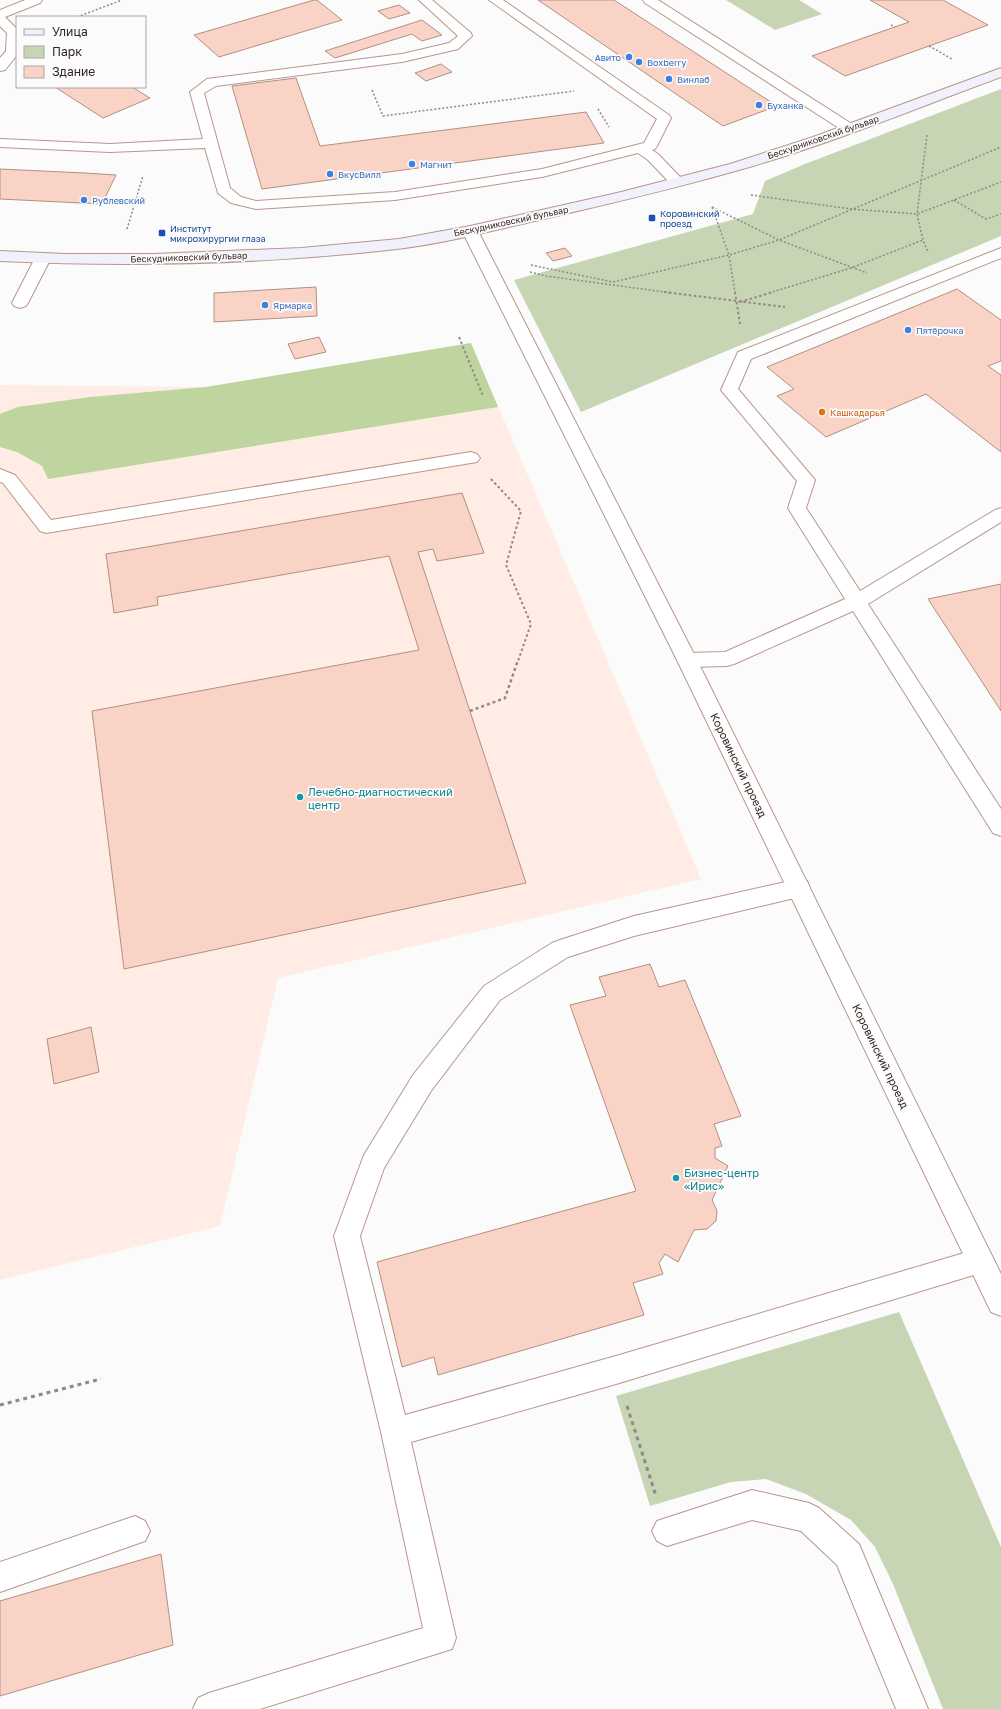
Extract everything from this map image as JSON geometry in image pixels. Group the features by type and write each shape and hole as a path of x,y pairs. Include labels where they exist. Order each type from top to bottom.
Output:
{"street":[{"path":"0,15 36,0"},
{"path":"425,0 466,36 453,46 402,58 212,82 197,92 223,190 236,200 256,205 395,196 542,173 650,146 664,118 495,0"},
{"path":"648,0 850,129"},
{"path":"0,19 13,32 13,51 0,67"},
{"name":"Бескудниковский бульвар","path":"0,256 152,259 301,253 399,244 470,231 619,197 735,167 850,129 1001,72"},
{"path":"0,143 110,148 151,147 211,142"},
{"path":"642,149 653,157 677,182"},
{"name":"Коровинский проезд","path":"470,231 687,660 1001,1303"},
{"path":"1001,253 744,356 730,390 806,480 798,508 856,602 1001,827"},
{"path":"20,303 43,258"},
{"path":"0,475 9,480 46,526 471,458"},
{"path":"687,660 727,658 856,602 1001,514"},
{"path":"209,1709 441,1638 395,1432 347,1236 373,1163 422,1083 492,993 560,950 634,926 799,888"},
{"path":"395,1432 616,1370 981,1261"},
{"path":"667,1531 752,1505 810,1518 848,1555 912,1709"},
{"path":"0,1577 135,1532"}],"path":[{"path":"80,16 122,0"},
{"path":"891,25 895,27"},
{"path":"929,46 952,59"},
{"path":"362,63 383,116 579,91"},
{"path":"598,109 624,153"},
{"path":"927,134 917,214 923,240 939,278"},
{"path":"128,229 151,147"},
{"path":"531,265 613,282 729,255 779,240 1001,147"},
{"path":"751,195 851,209 917,214 1001,182"},
{"path":"954,200 986,220 1001,214"},
{"path":"744,356 738,302 729,255 712,207 779,240 910,289"},
{"path":"738,302 851,268 923,240"},
{"path":"530,272 546,276 738,302 791,307"},
{"path":"459,336 483,396"},
{"path":"470,712 505,698 531,624 506,565 521,511 471,458"},
{"path":"616,1370 667,1531"},
{"path":"0,1405 101,1380"}],"shaded area":[{"path":"471,343 701,879 278,978 220,1226 0,1280 0,385 206,387"}],"green space":[{"path":"726,0 799,0 822,14 775,30"},
{"path":"1001,89 1001,236 581,412 514,280 753,214 765,181 805,164"},
{"path":"471,343 498,407 48,479 42,466 17,452 0,447 0,414 18,407 90,397 206,387"},
{"path":"899,1312 1001,1547 1001,1709 943,1709 893,1584 875,1547 851,1520 806,1494 766,1479 731,1482 650,1506 616,1396"}],"building":[{"path":"317,0 342,20 219,57 194,35"},
{"path":"538,0 614,0 777,106 723,126"},
{"path":"870,0 943,0 988,25 845,76 812,56 909,22"},
{"path":"399,5 410,13 389,19 378,11"},
{"path":"422,20 442,35 422,41 412,34 335,58 325,51"},
{"path":"441,64 452,72 426,81 415,73"},
{"path":"296,78 320,146 586,112 604,143 262,189 232,86"},
{"path":"57,88 134,88 150,98 103,118"},
{"path":"0,169 116,175 102,204 0,199"},
{"path":"565,248 572,256 553,261 546,253"},
{"name":"Ярмарка","path":"316,287 317,316 214,322 214,293"},
{"path":"957,289 1001,320 1001,361 988,366 1001,375 1001,452 926,394 826,437 777,396 794,389 767,367"},
{"path":"319,337 326,352 295,359 288,344"},
{"name":"Лечебно-диагностический центр","path":"462,493 484,553 437,561 433,549 418,552 526,883 124,969 92,711 419,650 389,556 157,597 158,605 114,613 106,554"},
{"path":"1001,584 1001,711 928,599"},
{"name":"Бизнес-центр «Ирис»","path":"650,964 659,987 685,980 741,1116 714,1124 722,1146 715,1148 715,1158 728,1166 712,1200 717,1211 716,1221 707,1229 694,1230 678,1262 665,1254 659,1263 663,1274 633,1283 644,1315 438,1375 434,1357 402,1367 377,1262 636,1191 570,1005 606,996 599,977"},
{"path":"91,1027 99,1072 54,1084 47,1039"},
{"path":"161,1554 173,1645 0,1696 0,1601"}],"place":[{"name":"Авито","path":"629,57"},
{"name":"Boxberry","path":"639,62"},
{"name":"Винлаб","path":"669,79"},
{"name":"Буханка","path":"759,105"},
{"name":"Магнит","path":"412,164"},
{"name":"ВкусВилл","path":"330,174"},
{"name":"Рублевский","path":"84,200"},
{"name":"Коровинский проезд","path":"652,218"},
{"name":"Институт микрохирургии глаза","path":"162,233"},
{"name":"Ярмарка","path":"265,305"},
{"name":"Пятёрочка","path":"908,330"},
{"name":"Кашкадарья","path":"822,412"},
{"name":"Лечебно-диагностический центр","path":"300,797"},
{"name":"Бизнес-центр «Ирис»","path":"676,1178"}]}
